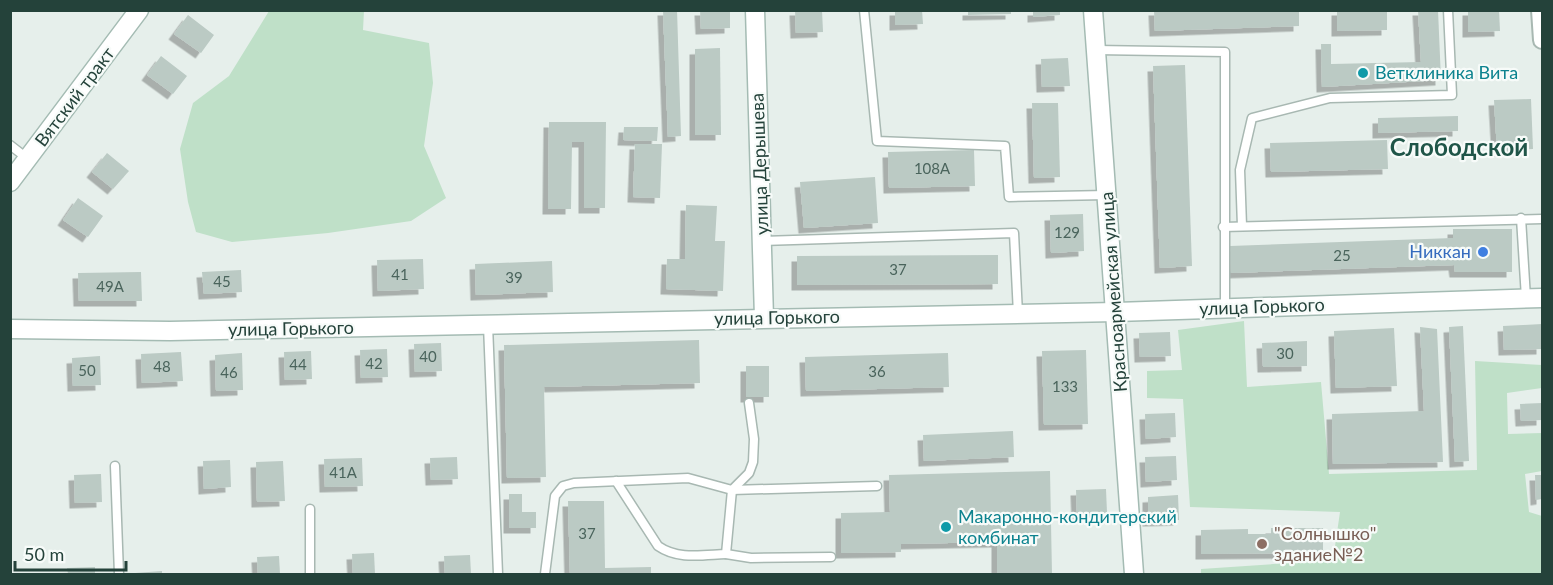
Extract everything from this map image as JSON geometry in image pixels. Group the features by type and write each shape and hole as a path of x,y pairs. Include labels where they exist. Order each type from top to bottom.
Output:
{"street":[{"name":"Вятский тракт","path":"10,182 139,10"},
{"name":"улица Дерышева","path":"755,10 764,318"},
{"name":"Красноармейская улица","path":"1093,10 1134,574"},
{"path":"1541,13 1542,40"},
{"name":"улица Горького","path":"10,329 170,331 1018,314 1534,298"}],"lane":[{"path":"864,10 876,141 1005,146 1009,197 1107,195"},
{"path":"1242,226 1240,170 1252,118 1330,98 1452,95 1448,10"},
{"path":"1096,50 1225,52 1223,227 1225,308"},
{"path":"10,145 29,159"},
{"path":"1521,218 1534,298"},
{"path":"1223,227 1542,219"},
{"path":"762,241 1014,233 1018,314"},
{"path":"488,324 498,574"},
{"path":"726,554 732,490 749,473 753,462 754,439 749,403"},
{"path":"114,466 119,574"},
{"path":"545,574 555,496 563,486 574,483 688,478 704,480 732,490 877,486"},
{"path":"616,481 658,546 667,552 680,555 726,554 751,558 831,557"},
{"path":"310,509 310,574"}],"green space":[{"path":"269,11 364,11 363,30 429,43 433,83 424,146 446,198 411,221 328,233 232,242 196,232 188,202 180,149 193,103 229,76"},
{"path":"1244,321 1247,387 1321,382 1329,474 1477,470 1475,361 1542,365 1542,388 1507,393 1508,434 1542,433 1542,471 1525,474 1529,512 1542,516 1542,574 1201,574 1201,569 1333,560 1340,512 1190,507 1183,399 1147,398 1147,371 1182,370 1178,330"}],"building":[{"path":"663,10 677,10 681,136 668,137"},
{"path":"700,10 730,10 730,28 701,29"},
{"path":"795,10 822,10 823,32 796,33"},
{"path":"895,10 922,10 923,24 895,25"},
{"path":"968,10 1011,10 1011,14 968,15"},
{"path":"1033,10 1060,10 1060,15 1033,17"},
{"path":"1154,10 1299,10 1299,26 1155,31"},
{"path":"1337,10 1387,10 1387,30 1337,31"},
{"path":"1418,10 1438,10 1441,80 1322,87 1321,44 1331,44 1331,64 1421,62"},
{"path":"1468,10 1499,10 1500,31 1468,32"},
{"path":"188,15 214,35 201,53 174,34"},
{"path":"720,48 721,135 695,135 695,49"},
{"path":"161,56 187,76 173,94 147,75"},
{"path":"1068,58 1070,86 1042,87 1041,59"},
{"path":"1185,65 1192,266 1160,268 1153,66"},
{"path":"1531,99 1533,149 1497,151 1494,100"},
{"path":"1032,103 1058,103 1060,177 1034,178"},
{"path":"1458,116 1458,131 1378,133 1378,118"},
{"path":"549,122 606,122 605,208 584,208 584,142 572,142 571,209 548,209"},
{"path":"624,127 658,127 657,141 623,140"},
{"path":"1387,140 1388,169 1271,172 1270,143"},
{"path":"635,144 662,144 660,198 633,197"},
{"path":"974,150 975,186 889,188 888,152"},
{"path":"107,153 129,171 113,189 92,172"},
{"path":"875,177 878,223 804,228 800,182"},
{"path":"78,198 103,216 88,237 63,220"},
{"path":"686,205 717,206 715,241 725,241 723,291 666,289 667,259 685,259"},
{"path":"1083,214 1084,251 1051,253 1050,215"},
{"path":"1453,229 1512,229 1512,272 1455,272 1454,265 1231,273 1230,246 1453,238"},
{"path":"998,255 998,284 797,285 797,256"},
{"path":"423,259 424,289 378,291 377,260"},
{"path":"552,261 553,292 476,295 475,264"},
{"path":"241,270 242,292 204,294 202,272"},
{"path":"141,272 142,301 79,301 78,273"},
{"path":"1542,324 1542,349 1504,350 1503,326"},
{"path":"1463,326 1469,461 1455,462 1449,327"},
{"path":"1420,327 1437,329 1443,462 1333,464 1332,414 1424,411"},
{"path":"1394,328 1397,386 1336,388 1334,331"},
{"path":"1170,332 1171,356 1140,357 1139,333"},
{"path":"699,340 700,383 544,387 546,477 507,478 504,345"},
{"path":"1307,341 1307,366 1263,367 1262,343"},
{"path":"441,343 442,371 415,372 414,344"},
{"path":"387,349 388,377 361,378 360,350"},
{"path":"1086,350 1088,424 1044,425 1042,351"},
{"path":"311,351 312,379 285,380 284,352"},
{"path":"181,352 183,381 142,383 141,354"},
{"path":"242,353 243,390 216,391 215,355"},
{"path":"948,353 949,387 806,391 805,357"},
{"path":"100,356 101,385 73,386 72,358"},
{"path":"746,366 769,366 769,397 746,397"},
{"path":"1542,403 1542,420 1521,421 1520,404"},
{"path":"1175,413 1176,437 1146,439 1145,414"},
{"path":"1013,431 1014,457 924,461 923,435"},
{"path":"1176,456 1177,480 1146,482 1145,457"},
{"path":"457,457 458,479 431,480 430,458"},
{"path":"362,458 363,486 325,487 324,459"},
{"path":"230,460 231,487 204,489 203,461"},
{"path":"283,461 285,501 257,502 256,462"},
{"name":"Макаронно-кондитерский комбинат","path":"1050,471 1052,574 997,574 997,542 901,544 901,552 841,553 841,513 890,512 889,475"},
{"path":"101,474 102,502 75,503 74,475"},
{"path":"1535,475 1542,475 1542,499 1536,500"},
{"path":"1106,489 1107,513 1077,514 1076,490"},
{"path":"509,494 522,494 522,512 536,512 536,528 509,528"},
{"path":"1178,495 1179,520 1148,521 1148,497"},
{"path":"568,501 604,501 605,568 651,567 651,574 570,574"},
{"name":"\"Солнышко\" здание№2","path":"1271,528 1323,528 1323,553 1201,554 1201,530 1248,529 1248,534 1271,534"},
{"path":"374,553 375,574 353,574 352,554"},
{"path":"470,555 471,574 445,574 444,556"},
{"path":"279,556 280,574 258,574 257,557"},
{"path":"95,567 95,574 68,574 67,568"},
{"path":"162,571 162,574 135,574 135,573"}],"place":[{"name":"Ветклиника Вита","path":"1363,73"},
{"name":"Никкан","path":"1483,252"},
{"name":"Макаронно-кондитерский комбинат","path":"946,527"},
{"name":"\"Солнышко\" здание№2","path":"1262,544"}],"district":[{"name":"Слободской","path":"1459,148"}]}
